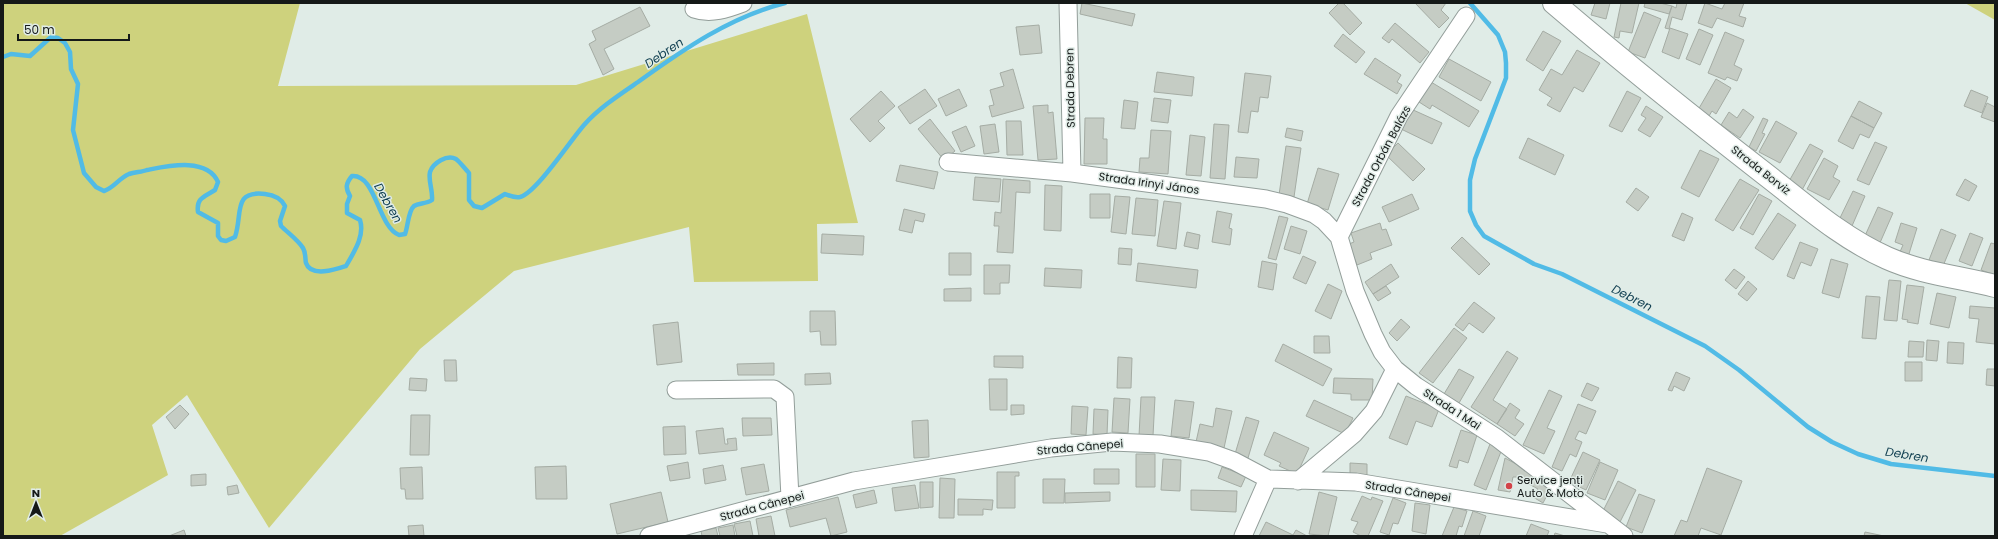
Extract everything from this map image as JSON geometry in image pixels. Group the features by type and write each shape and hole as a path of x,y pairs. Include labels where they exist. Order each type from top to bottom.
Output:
{"main road":[{"name":"Strada Borviz","path":"1554,3 1741,155 1814,212 1867,248 1888,259 1995,286"}],"street":[{"path":"694,9 702,12 723,10 743,3"},
{"name":"Strada Debren","path":"1068,3 1072,172"},
{"name":"Strada Orbán Balázs","path":"1339,237 1399,116 1466,16"},
{"name":"Strada Irinyi János","path":"948,162 1072,172 1266,199 1287,204 1314,214 1324,221 1339,237"},
{"name":"Strada 1 Mai","path":"1339,237 1355,291 1373,334 1382,352 1395,369 1416,386 1497,438 1606,524 1624,536"},
{"path":"1298,481 1354,434 1374,411 1395,369"},
{"path":"676,390 774,389 780,392 785,397 790,498"},
{"name":"Strada Cânepei","path":"649,536 854,481 1051,448 1112,442 1160,444 1209,452 1234,461 1268,479 1298,481 1331,480 1363,483 1606,524"},
{"path":"1242,536 1268,479"}],"green space":[{"path":"3,3 300,3 278,86 576,85 807,14 858,223 817,224 818,281 694,282 689,227 514,271 420,349 269,528 187,395 152,425 168,475 60,536 3,536"},
{"path":"1965,3 1995,3 1995,20"}],"building":[{"path":"1082,3 1135,14 1132,26 1080,14"},
{"path":"1339,3 1343,3 1362,23 1350,35 1329,13"},
{"path":"1415,3 1446,3 1441,10 1449,18 1439,28"},
{"path":"1595,3 1610,3 1606,19 1591,15"},
{"path":"1621,3 1639,3 1632,33 1620,31 1619,38 1614,37"},
{"path":"1645,3 1660,3 1672,6 1669,14 1644,7"},
{"path":"1677,3 1687,3 1682,20 1672,17 1669,29 1665,28 1672,6 1676,8"},
{"path":"1705,3 1722,9 1725,3 1744,3 1739,16 1746,18 1743,27 1717,18 1712,28 1698,23"},
{"path":"640,7 650,26 604,49 614,69 603,75 589,44 596,40 592,31"},
{"path":"1644,12 1661,19 1645,58 1628,52"},
{"path":"1395,23 1429,52 1420,63 1392,39 1389,43 1382,38"},
{"path":"1039,25 1042,53 1020,55 1016,27"},
{"path":"1670,28 1688,34 1679,59 1662,52"},
{"path":"1699,29 1713,35 1700,65 1686,59"},
{"path":"1543,31 1561,41 1543,71 1526,60"},
{"path":"1725,32 1744,40 1734,65 1742,69 1737,81 1727,77 1725,80 1708,73"},
{"path":"1343,34 1365,52 1356,63 1334,46"},
{"path":"1577,50 1600,63 1583,92 1574,87 1560,112 1547,105 1552,98 1539,90 1551,69 1562,75"},
{"path":"1375,58 1401,75 1397,82 1402,85 1397,94 1364,74"},
{"path":"1449,59 1491,82 1481,101 1439,77"},
{"path":"1013,69 1024,108 992,117 989,106 994,105 990,90 1004,86 1000,73"},
{"path":"1157,72 1194,77 1192,96 1154,92"},
{"path":"1245,73 1271,76 1268,98 1260,97 1258,112 1251,111 1248,133 1238,132"},
{"path":"1716,79 1731,88 1716,114 1712,111 1709,116 1698,110"},
{"path":"1431,82 1479,111 1469,127 1432,105 1430,109 1419,102"},
{"path":"925,89 937,106 910,124 898,107"},
{"path":"959,89 967,106 946,116 938,99"},
{"path":"1971,90 1988,97 1982,113 1964,106"},
{"path":"881,91 895,106 878,121 885,128 870,142 850,119"},
{"path":"1627,91 1641,98 1622,132 1609,126"},
{"path":"1154,98 1171,100 1168,123 1151,121"},
{"path":"1124,100 1138,102 1135,129 1121,128"},
{"path":"1859,101 1882,113 1874,128 1851,116"},
{"path":"1987,103 1995,107 1995,122 1981,117"},
{"path":"1048,105 1048,113 1053,112 1057,159 1038,160 1033,106"},
{"path":"1646,106 1663,117 1650,137 1638,130 1646,118 1641,115"},
{"path":"1411,109 1442,123 1432,144 1401,129"},
{"path":"1743,109 1754,117 1740,138 1721,125 1729,112 1737,118"},
{"path":"1851,116 1874,128 1869,138 1860,134 1853,149 1838,141"},
{"path":"1085,118 1104,118 1103,139 1107,139 1107,164 1084,164"},
{"path":"1763,118 1768,120 1762,133 1765,134 1756,151 1749,147"},
{"path":"930,119 955,151 944,160 918,129"},
{"path":"1006,121 1021,121 1023,155 1007,155"},
{"path":"1776,121 1797,133 1780,163 1759,152"},
{"path":"995,124 999,152 984,154 980,126"},
{"path":"1214,124 1229,125 1225,179 1210,178"},
{"path":"966,126 975,146 961,152 952,132"},
{"path":"1287,128 1303,131 1301,141 1285,137"},
{"path":"1151,130 1171,131 1168,174 1139,172 1140,158 1149,158"},
{"path":"1190,135 1205,137 1201,176 1186,175"},
{"path":"1528,138 1564,155 1555,175 1519,158"},
{"path":"1875,142 1887,147 1869,185 1857,180"},
{"path":"1398,143 1425,169 1413,181 1386,155"},
{"path":"1810,144 1823,151 1802,190 1788,183"},
{"path":"1286,146 1301,148 1294,197 1279,195"},
{"path":"1700,150 1719,159 1699,197 1681,188"},
{"path":"1236,157 1259,159 1257,178 1234,177"},
{"path":"1824,158 1838,166 1833,177 1840,181 1829,200 1807,189"},
{"path":"900,165 938,172 934,189 896,181"},
{"path":"1318,168 1339,174 1328,210 1307,204"},
{"path":"975,177 1001,179 999,202 973,200"},
{"path":"1003,179 1030,181 1030,193 1016,192 1013,253 997,252 999,226 994,226 995,212 1001,213"},
{"path":"1740,179 1759,190 1733,231 1715,220"},
{"path":"1965,179 1977,186 1969,201 1956,195"},
{"path":"1045,185 1062,186 1061,231 1044,230"},
{"path":"1636,188 1649,197 1638,211 1626,202"},
{"path":"1853,191 1865,196 1852,226 1839,220"},
{"path":"1090,194 1110,194 1110,218 1090,218"},
{"path":"1412,194 1419,209 1389,222 1382,207"},
{"path":"1759,194 1772,201 1753,235 1740,228"},
{"path":"1115,196 1130,197 1126,234 1111,232"},
{"path":"1136,198 1158,200 1155,236 1132,234"},
{"path":"1164,201 1181,203 1176,249 1157,246"},
{"path":"1878,207 1893,213 1879,245 1864,238"},
{"path":"904,209 925,214 923,222 915,220 912,233 899,230"},
{"path":"1217,211 1232,214 1229,228 1232,229 1230,245 1212,242"},
{"path":"1682,213 1693,218 1684,241 1672,236"},
{"path":"1778,213 1796,225 1773,260 1755,248"},
{"path":"1279,216 1288,218 1276,260 1268,258"},
{"path":"1380,223 1382,230 1386,229 1392,245 1370,253 1372,259 1357,265 1349,244 1354,242 1351,233"},
{"path":"1901,223 1917,228 1908,257 1899,254 1903,245 1895,242"},
{"path":"1291,226 1307,231 1300,254 1284,249"},
{"path":"1941,229 1956,235 1943,266 1929,260"},
{"path":"1187,232 1200,235 1198,249 1184,246"},
{"path":"1970,233 1983,238 1972,266 1959,261"},
{"path":"822,234 864,236 863,255 821,253"},
{"path":"1462,237 1490,264 1479,275 1451,248"},
{"path":"1800,242 1818,249 1811,266 1801,262 1794,279 1787,276"},
{"path":"1991,243 1995,244 1995,275 1981,270"},
{"path":"1119,248 1132,249 1131,265 1118,264"},
{"path":"949,253 971,253 971,275 949,275"},
{"path":"1303,256 1316,262 1306,284 1293,278"},
{"path":"1831,259 1848,264 1839,298 1822,293"},
{"path":"1262,261 1277,264 1273,290 1258,287"},
{"path":"1138,263 1198,270 1196,288 1136,281"},
{"path":"1391,264 1399,277 1373,294 1365,282"},
{"path":"984,265 1010,265 1009,283 1000,283 1000,294 984,294"},
{"path":"1045,268 1082,270 1081,288 1044,286"},
{"path":"1734,269 1745,277 1736,289 1725,280"},
{"path":"1889,280 1901,281 1897,321 1884,320"},
{"path":"1748,281 1757,289 1747,301 1738,294"},
{"path":"1328,284 1342,291 1331,319 1315,311"},
{"path":"1907,285 1924,287 1918,324 1907,322 1908,320 1902,319"},
{"path":"1386,286 1391,293 1378,301 1373,294"},
{"path":"971,288 971,301 944,301 944,289"},
{"path":"1937,293 1956,297 1949,328 1930,324"},
{"path":"1866,296 1880,297 1876,339 1862,338"},
{"path":"1474,302 1495,318 1483,333 1469,323 1463,331 1455,325"},
{"path":"1970,306 1995,308 1995,344 1976,342 1979,319 1969,318"},
{"path":"810,311 835,311 836,345 821,345 820,331 810,332"},
{"path":"1401,319 1410,327 1397,341 1389,333"},
{"path":"678,322 682,362 657,365 653,325"},
{"path":"1454,328 1467,338 1433,383 1419,373"},
{"path":"1314,336 1329,336 1330,353 1314,353"},
{"path":"1927,340 1939,341 1937,361 1926,360"},
{"path":"1909,341 1924,342 1923,357 1908,357"},
{"path":"1948,342 1964,343 1963,364 1947,363"},
{"path":"1283,344 1332,369 1323,386 1275,361"},
{"path":"1507,351 1518,358 1493,400 1507,409 1497,424 1471,407"},
{"path":"994,356 1023,356 1023,368 994,367"},
{"path":"1118,357 1132,358 1131,388 1117,388"},
{"path":"444,360 456,360 457,381 445,381"},
{"path":"1905,362 1922,362 1922,381 1905,381"},
{"path":"774,363 774,375 738,375 737,364"},
{"path":"1459,369 1474,377 1459,403 1444,394"},
{"path":"1987,369 1995,369 1995,386 1986,385"},
{"path":"1676,372 1690,378 1684,391 1674,386 1672,391 1668,390"},
{"path":"830,373 831,384 805,385 805,374"},
{"path":"410,378 427,379 426,391 409,390"},
{"path":"1334,378 1373,379 1372,400 1351,400 1351,394 1333,393"},
{"path":"989,379 1007,379 1007,410 990,410"},
{"path":"1587,383 1599,388 1592,401 1581,396"},
{"path":"1549,390 1562,396 1547,428 1555,431 1544,454 1523,445"},
{"path":"1406,396 1439,409 1432,427 1416,421 1407,445 1389,438"},
{"path":"1141,397 1155,397 1153,436 1139,436"},
{"path":"1114,398 1130,399 1128,433 1112,432"},
{"path":"1175,400 1194,402 1189,438 1171,436"},
{"path":"1314,400 1353,418 1345,434 1306,416"},
{"path":"1510,403 1520,410 1515,418 1524,424 1515,436 1497,424"},
{"path":"1578,404 1596,411 1586,434 1579,431 1575,439 1582,442 1576,457 1570,454 1562,471 1552,467"},
{"path":"180,405 189,414 175,429 166,417"},
{"path":"1011,405 1024,405 1024,414 1011,415"},
{"path":"1072,406 1088,407 1086,435 1071,434"},
{"path":"1216,408 1232,411 1224,448 1196,442 1200,424 1213,427"},
{"path":"1094,409 1108,410 1107,435 1093,434"},
{"path":"411,415 430,415 429,455 410,455"},
{"path":"1246,417 1259,421 1248,458 1235,454"},
{"path":"742,418 771,418 772,435 743,436"},
{"path":"928,420 929,457 914,458 912,421"},
{"path":"685,426 686,454 664,455 663,427"},
{"path":"723,428 725,444 728,444 727,439 736,438 737,450 699,454 696,431"},
{"path":"1461,430 1477,435 1468,463 1459,460 1457,468 1449,466"},
{"path":"1274,432 1309,448 1297,474 1279,466 1281,463 1264,455"},
{"path":"1490,444 1502,449 1486,490 1474,485"},
{"path":"1583,452 1600,460 1586,490 1569,482"},
{"path":"1136,454 1155,454 1155,487 1136,487"},
{"path":"1505,458 1553,484 1543,503 1533,497 1538,489 1516,477 1513,477 1510,492 1498,490"},
{"path":"1163,459 1181,460 1180,491 1161,490"},
{"path":"688,462 690,478 670,481 667,466"},
{"path":"1600,462 1618,470 1605,500 1587,493"},
{"path":"1350,463 1367,464 1367,475 1350,475"},
{"path":"764,464 769,491 746,495 741,468"},
{"path":"723,465 726,480 705,484 703,469"},
{"path":"566,466 567,499 536,499 535,467"},
{"path":"422,467 423,499 406,499 405,489 401,489 400,468"},
{"path":"1222,467 1246,476 1241,487 1218,478"},
{"path":"1707,468 1742,481 1721,535 1701,528 1698,536 1674,536 1681,520 1687,522"},
{"path":"1094,469 1119,469 1119,484 1094,484"},
{"path":"997,472 1019,472 1019,476 1015,476 1015,508 997,508"},
{"path":"206,474 206,485 191,486 191,475"},
{"path":"940,478 955,479 954,518 939,518"},
{"path":"1043,479 1065,479 1064,503 1043,503"},
{"path":"1618,481 1636,490 1620,522 1602,513"},
{"path":"920,482 933,482 933,507 920,508"},
{"path":"237,485 239,493 228,495 227,487"},
{"path":"915,485 919,508 895,511 892,488"},
{"path":"874,490 877,503 856,508 853,495"},
{"path":"1191,490 1237,491 1236,512 1191,510"},
{"path":"661,492 668,522 617,534 610,504"},
{"path":"1110,492 1110,501 1065,503 1065,493"},
{"path":"1319,492 1337,497 1328,536 1309,534"},
{"path":"1639,494 1655,500 1642,533 1626,527"},
{"path":"1362,496 1371,500 1372,497 1383,501 1368,536 1361,536 1353,532 1358,522 1351,520"},
{"path":"838,497 847,532 831,536 826,518 790,527 786,510"},
{"path":"1393,498 1406,503 1398,524 1393,523 1389,535 1380,532"},
{"path":"958,499 993,500 992,510 983,509 983,515 958,515"},
{"path":"1415,503 1430,505 1426,534 1412,531"},
{"path":"1454,507 1467,511 1462,527 1459,526 1456,536 1442,536"},
{"path":"1473,511 1486,516 1479,536 1464,536"},
{"path":"771,516 775,536 759,536 756,519"},
{"path":"750,521 753,536 737,536 734,524"},
{"path":"1266,522 1293,535 1296,530 1307,536 1259,536"},
{"path":"1531,524 1549,531 1547,536 1526,536"},
{"path":"423,525 424,536 409,536 408,526"},
{"path":"733,525 735,536 720,536 718,528"},
{"path":"716,528 718,536 702,536 701,531"},
{"path":"184,530 186,536 169,536"},
{"path":"1865,532 1884,536 1864,536"},
{"path":"1555,533 1565,536 1554,536"}],"waterway":[{"name":"Debren","path":"3,57 11,54 30,56 51,37 58,38 65,43 70,52 71,69 78,84 73,130 84,173 96,187 104,191 108,190 129,174 176,165 196,166 205,169 213,174 218,182 215,190 202,198 198,204 198,212 218,223 218,236 221,240 226,241 235,237 239,212 243,200 248,196 255,194 271,195 277,197 285,206 280,221 281,226 301,245 309,268 324,271 346,266 360,238 360,220 347,213 347,204 350,196 347,186 348,181 352,176 360,178 367,183 386,222 392,230 399,235 405,234 412,208 418,204 432,200 430,172 434,165 441,160 449,158 456,159 469,173 469,200 474,206 482,208 505,194 520,197 527,193 544,177 584,125 603,107 708,35 745,17 785,3"},
{"name":"Debren","path":"1470,3 1498,35 1505,52 1506,63 1506,78 1475,159 1470,180 1470,211 1476,225 1484,236 1534,264 1562,274 1705,346 1739,370 1808,427 1832,442 1858,454 1891,464 1995,476"}],"place":[{"name":"Service jenți Auto & Moto","path":"1509,486"}]}
